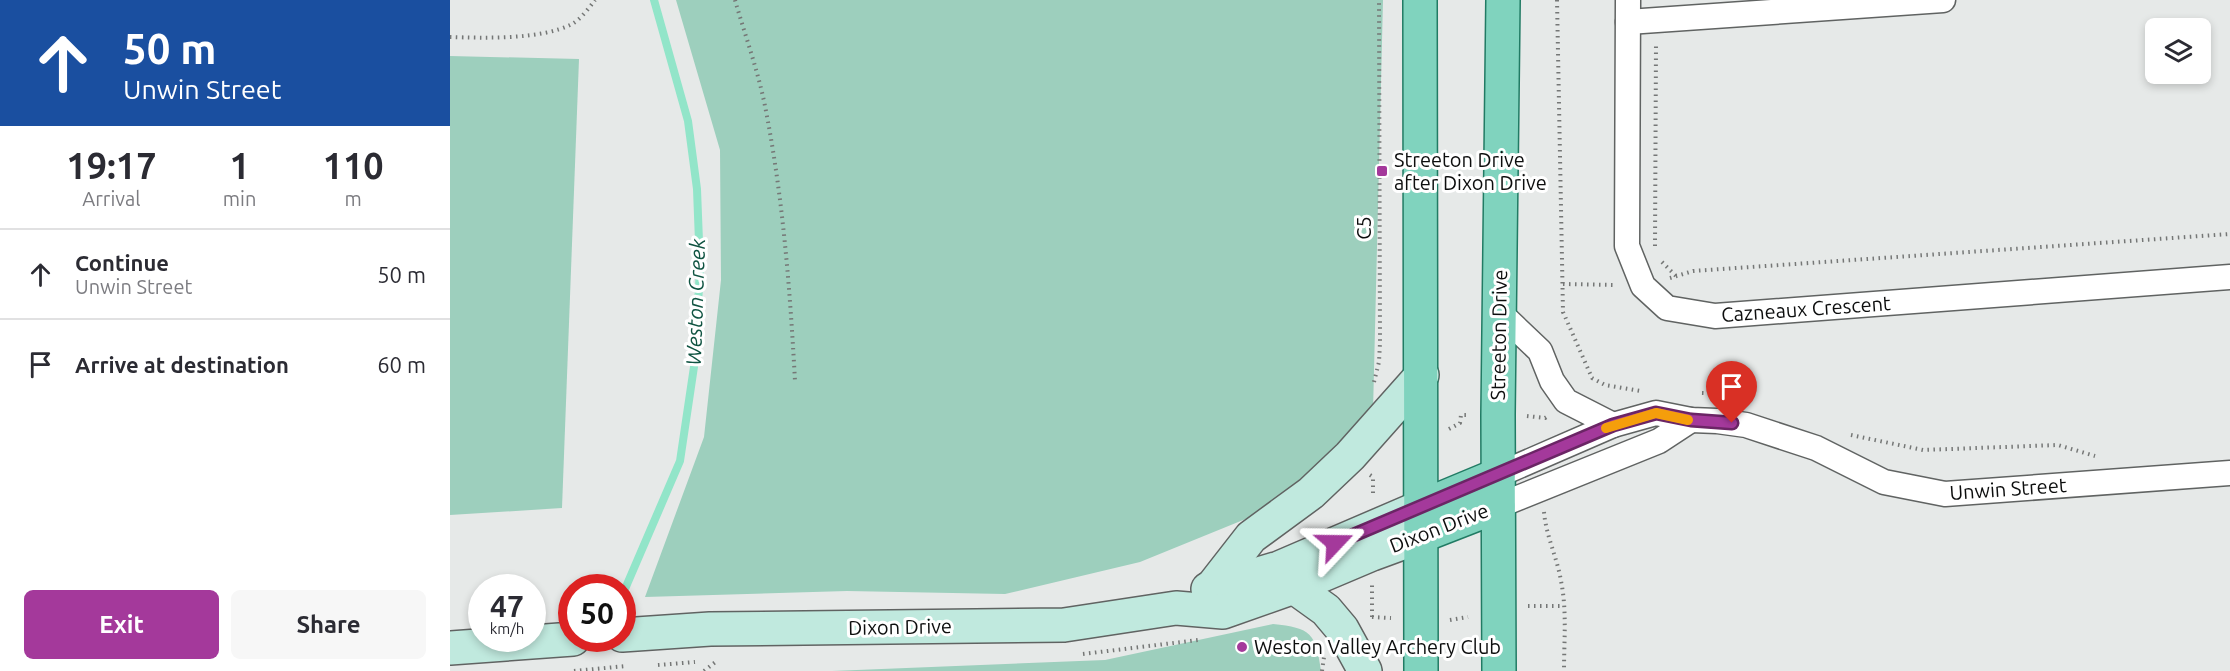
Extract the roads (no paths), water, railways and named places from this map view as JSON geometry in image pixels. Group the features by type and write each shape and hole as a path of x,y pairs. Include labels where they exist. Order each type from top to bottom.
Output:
{"main road":[{"path":"1420,0 1421,671"},
{"name":"Streeton Drive","path":"1498,671 1503,0"},
{"path":"1212,587 1251,537 1311,493 1350,456 1422,375"},
{"name":"Dixon Drive","path":"1176,608 1212,587 1421,522 1498,490"},
{"name":"Dixon Drive","path":"636,635 710,629 1064,625 1176,608 1222,612 1294,587 1372,554 1421,522"},
{"path":"1294,587 1326,610 1342,629 1365,671"},
{"path":"450,648 558,640"}],"street":[{"path":"1628,11 1656,20 1943,0"},
{"name":"Cazneaux Crescent","path":"1628,11 1627,246 1643,286 1667,308 1715,316 2230,277"},
{"path":"1499,312 1540,351 1552,381 1566,401 1613,425"},
{"name":"Unwin Street","path":"1498,490 1613,425 1656,413 1691,420 1746,425 1816,448 1884,482 1946,494 2230,473"},
{"path":"1498,490 1659,441 1691,420"}],"waterway":[{"name":"Weston Creek","path":"631,574 680,461 695,360 700,268 697,189 688,121 654,0"}],"place":[{"name":"Streeton Drive after Dixon Drive","path":"1382,171"},
{"name":"Weston Valley Archery Club","path":"1242,647"}]}
